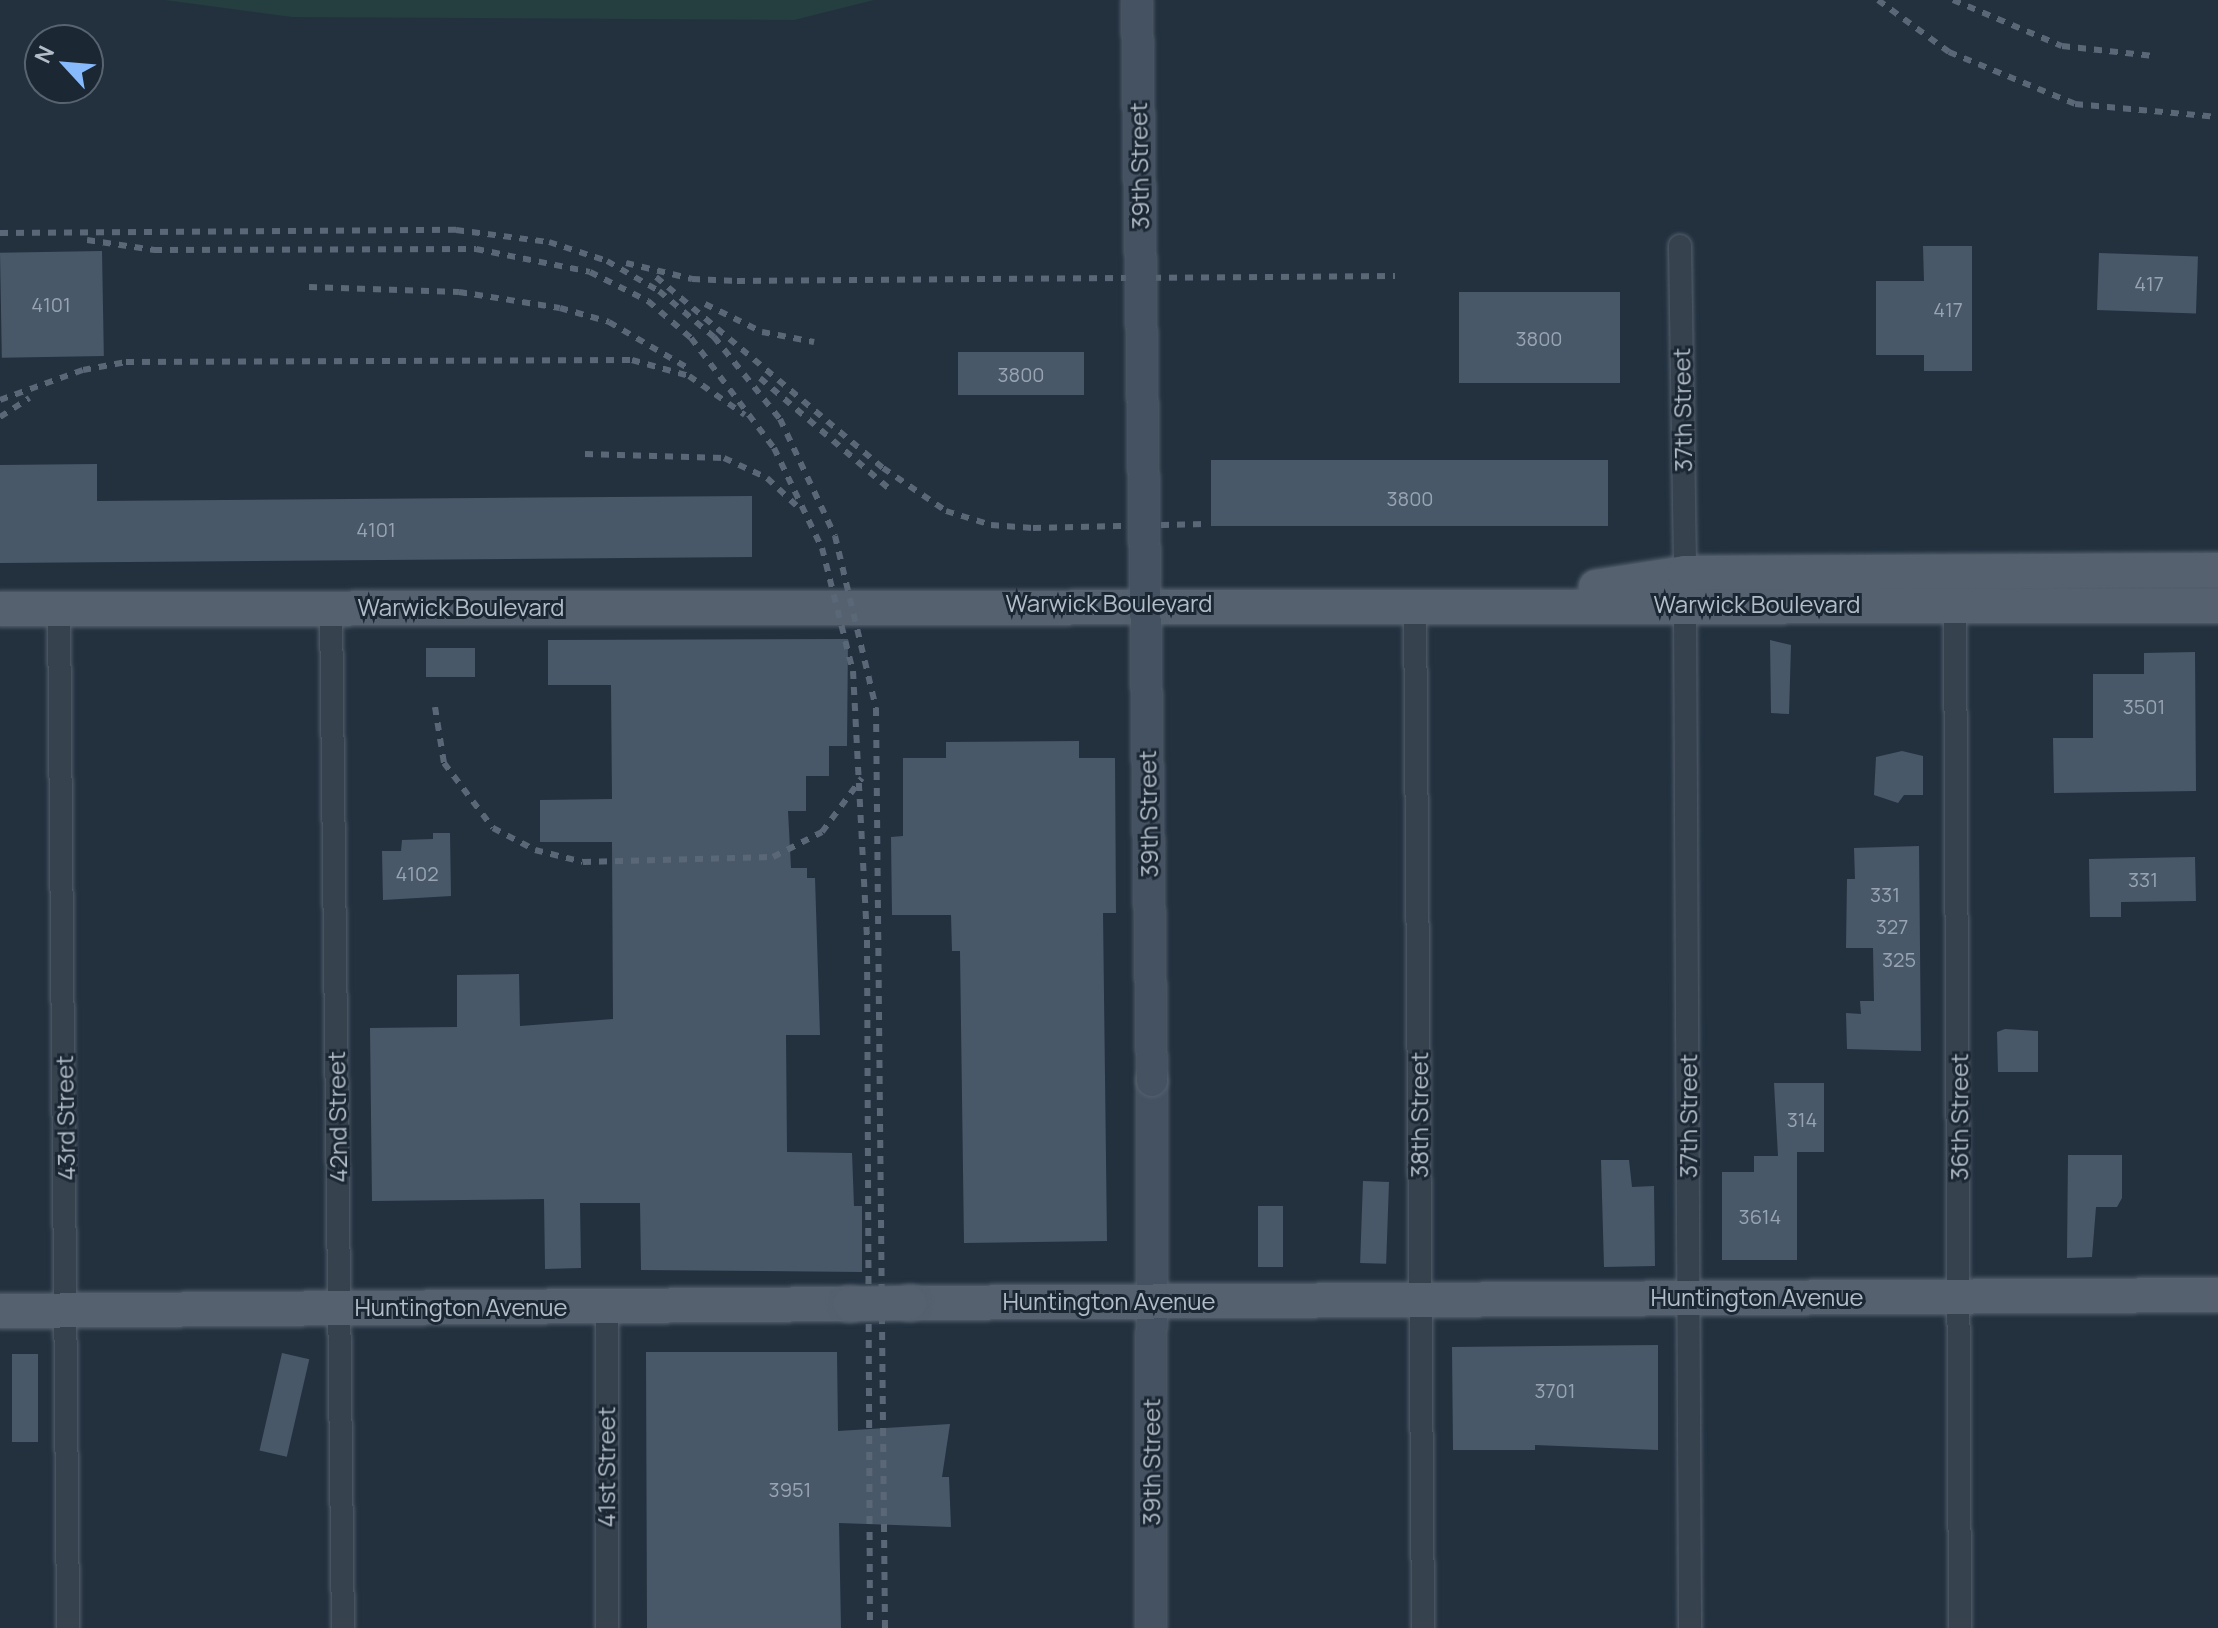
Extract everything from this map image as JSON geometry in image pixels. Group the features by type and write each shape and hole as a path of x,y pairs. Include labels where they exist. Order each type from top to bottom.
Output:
{"main road":[{"name":"39th Street","path":"1137,0 1152,1081 1151,1628"},
{"path":"1685,588 2145,570 2218,570"},
{"name":"Warwick Boulevard","path":"0,609 1496,603 1685,588 1955,606 2218,606"},
{"name":"Huntington Avenue","path":"0,1311 1689,1296 2218,1295"}],"street":[{"name":"37th Street","path":"1680,246 1685,588 1690,1628"},
{"name":"38th Street","path":"1415,603 1423,1628"},
{"name":"36th Street","path":"1955,606 1960,1628"},
{"name":"42nd Street","path":"331,607 343,1628"},
{"name":"43rd Street","path":"59,608 68,1628"},
{"name":"41st Street","path":"607,1306 607,1628"}],"green space":[{"path":"165,0 874,0 794,20 292,17"}],"building":[{"path":"1923,246 1972,246 1972,371 1924,371 1924,355 1876,355 1876,281 1924,281"},
{"path":"102,251 104,356 2,358 0,253"},
{"path":"2099,253 2198,256 2196,313 2097,310"},
{"path":"1459,292 1620,292 1620,383 1459,383"},
{"path":"958,352 1084,352 1084,395 958,395"},
{"path":"1211,460 1608,460 1608,526 1211,526"},
{"path":"97,464 97,501 752,496 752,557 0,563 0,465"},
{"path":"848,639 847,746 829,746 829,776 806,776 806,811 788,811 791,868 807,868 807,878 815,878 820,1035 786,1035 787,1152 852,1153 854,1206 862,1206 862,1272 641,1270 640,1203 580,1203 581,1268 545,1269 544,1199 372,1201 370,1028 457,1027 457,975 519,974 520,1026 613,1019 612,842 540,842 540,800 612,799 611,685 548,685 548,640"},
{"path":"1770,640 1791,645 1789,714 1771,713"},
{"path":"426,648 475,648 475,677 426,677"},
{"path":"2195,652 2196,791 2054,793 2053,738 2093,738 2093,674 2144,674 2144,653"},
{"path":"1079,741 1079,758 1115,758 1116,913 1103,913 1107,1241 964,1243 960,951 952,951 951,915 892,915 891,837 903,836 903,758 946,758 946,742"},
{"path":"1902,751 1923,756 1923,795 1904,795 1898,803 1874,795 1876,757"},
{"path":"433,833 450,833 451,896 383,900 382,851 401,851 402,840 433,839"},
{"path":"1919,846 1921,1051 1847,1049 1846,1013 1861,1014 1860,1001 1874,1001 1873,948 1846,948 1847,879 1855,879 1854,848"},
{"path":"2195,857 2196,901 2121,902 2121,917 2090,917 2089,859"},
{"path":"2005,1029 2038,1031 2038,1072 1998,1072 1997,1032"},
{"path":"1774,1083 1824,1083 1824,1152 1797,1152 1797,1260 1722,1260 1722,1172 1754,1172 1754,1156 1778,1156"},
{"path":"2068,1155 2122,1155 2122,1198 2117,1207 2096,1207 2092,1257 2067,1258"},
{"path":"1601,1160 1629,1160 1632,1187 1654,1186 1655,1266 1604,1267"},
{"path":"1363,1181 1389,1182 1386,1264 1360,1263"},
{"path":"1258,1206 1283,1206 1283,1267 1258,1267"},
{"path":"1658,1345 1658,1450 1535,1445 1535,1450 1453,1450 1452,1347"},
{"path":"646,1352 837,1352 838,1431 950,1424 942,1477 949,1477 951,1527 839,1523 841,1628 647,1628"},
{"path":"282,1353 309,1359 287,1457 260,1450"},
{"path":"12,1354 38,1354 38,1442 12,1442"}],"railway":[{"path":"1878,0 1949,52 2075,104 2218,117"},
{"path":"1953,0 2062,46 2153,56"},
{"path":"0,233 456,230 549,242 607,261 659,291 714,337 780,419 835,536 876,708 885,1628"},
{"path":"87,240 154,250 476,249 590,272 648,301 691,338 774,448 822,548 853,671 867,940 870,1628"},
{"path":"626,263 692,279 737,281 1395,276"},
{"path":"656,277 883,468 946,511 991,525 1033,528 1206,524"},
{"path":"309,287 459,292 560,308 609,322 686,367"},
{"path":"705,304 762,332 814,342"},
{"path":"0,400 83,370 126,362 632,360 689,376 745,415"},
{"path":"760,378 893,492"},
{"path":"0,417 29,398"},
{"path":"585,454 724,458 767,478 798,507"},
{"path":"435,707 444,763 493,828 535,850 583,862 773,857 822,832 862,778"}]}
